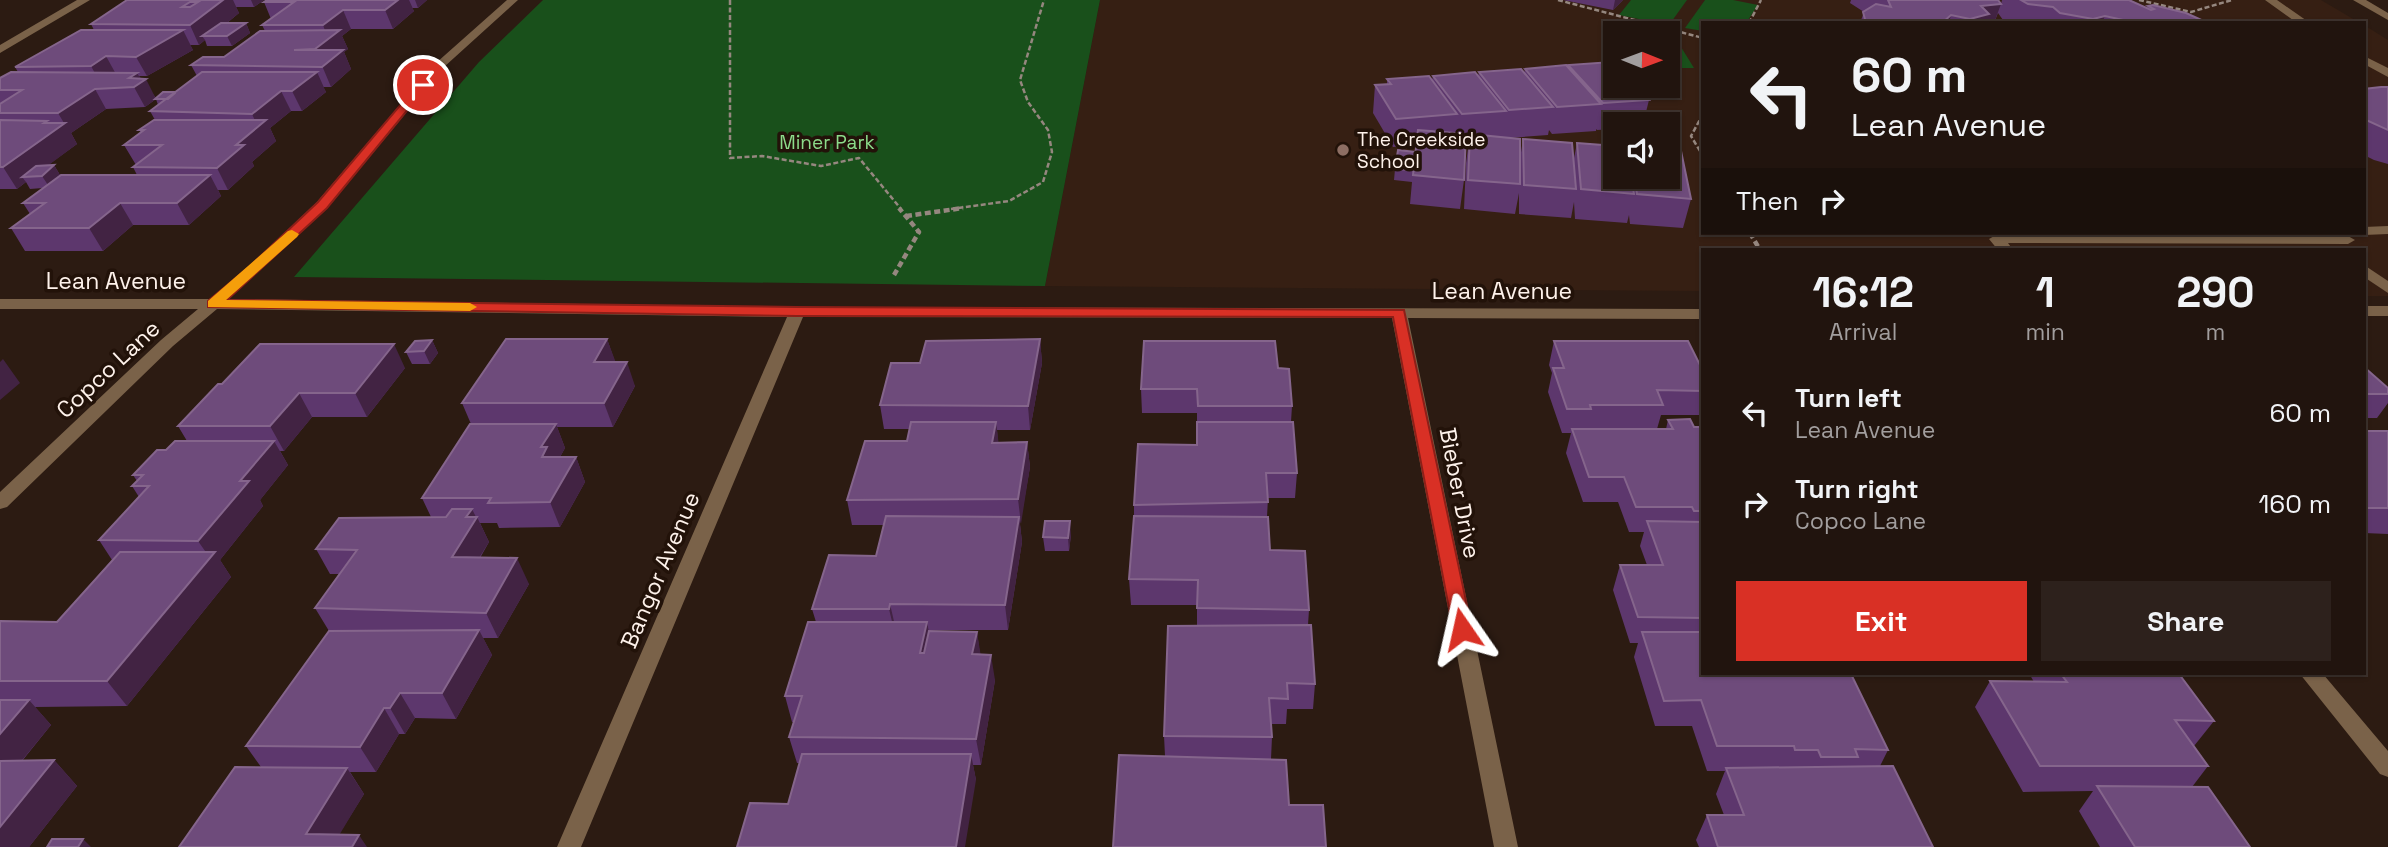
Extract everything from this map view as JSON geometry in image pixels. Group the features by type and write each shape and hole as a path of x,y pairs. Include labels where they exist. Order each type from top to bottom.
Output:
{"street":[{"path":"0,50 85,0"},
{"name":"Copco Lane","path":"0,503 167,344 255,269 322,205 440,65 513,0"},
{"path":"2270,0 2302,21"},
{"path":"2358,0 2388,17"},
{"path":"2366,60 2388,73"},
{"path":"2366,231 2388,230"},
{"path":"2004,248 1996,239 2351,241"},
{"path":"2366,271 2388,288"},
{"name":"Lean Avenue","path":"0,304 213,304 797,312 1701,314"},
{"path":"2366,311 2388,311"},
{"name":"Bangor Avenue","path":"569,847 797,312"},
{"name":"Bieber Drive","path":"1399,313 1506,847"},
{"path":"2312,675 2388,767"}],"path":[{"path":"730,0 730,158 762,156 821,166 859,158 919,232 894,275"},
{"path":"906,216 1009,201 1043,182 1052,152 1048,130 1028,102 1020,80 1044,0"},
{"path":"1558,0 1701,37"},
{"path":"1750,21 1758,1 1761,0"},
{"path":"2139,0 2191,12 2232,0"},
{"path":"1701,118 1691,136 1701,153"}],"shaded area":[{"name":"The Creekside School","path":"1100,0 2321,0 2357,21 1701,21 1701,235 2366,235 2366,26 2388,40 2388,296 2366,296 2366,248 1701,248 1701,291 1045,286"}],"green space":[{"name":"Miner Park","path":"543,0 1100,0 1045,286 294,277 479,62"},
{"path":"1631,0 1687,0 1672,21 1649,21 1619,15"},
{"path":"1705,0 1733,0 1758,5 1747,21 1701,21 1701,31 1685,28"},
{"path":"1680,45 1694,68 1680,68"}],"building":[{"path":"127,0 223,0 190,25 91,24","holes":["190,2 198,2 190,7 182,7"]},
{"path":"398,0 385,10 343,10 323,25 262,25 294,2 264,2"},
{"path":"1888,0 1998,0 2001,4 1981,6 1989,14 1970,19 1951,15 1944,21 1865,21 1863,12 1876,4 1891,7"},
{"path":"2021,0 2129,0 2151,10 2154,9 2148,6 2153,5 2186,13 2204,21 2128,21 2105,16 2093,19 2060,13 2053,7 2028,4"},
{"path":"221,23 246,23 227,36 202,36"},
{"path":"81,30 183,30 136,57 106,56 91,66 15,67"},
{"path":"340,30 315,49 294,50 343,50 322,67 191,65 203,57 224,57 260,31"},
{"path":"1603,63 1603,98 1649,100 1603,103 1568,65"},
{"path":"1566,65 1601,104 1557,107 1525,69"},
{"path":"1521,69 1553,107 1509,110 1479,72"},
{"path":"11,72 137,73 129,78 146,79 134,87 95,89 58,113 0,113 0,104 22,90 0,90 0,78"},
{"path":"202,72 317,72 292,91 281,91 252,114 150,111"},
{"path":"1475,72 1506,111 1462,114 1433,76"},
{"path":"1429,76 1457,114 1396,119 1375,85 1391,84 1387,79"},
{"path":"2388,87 2388,130 2366,120 2366,89"},
{"path":"163,92 175,93 168,99 155,99"},
{"path":"0,120 47,121 44,123 65,123 0,167"},
{"path":"154,120 266,120 236,145 244,145 217,168 133,167 162,145 124,145"},
{"path":"1418,130 1466,134 1464,180 1413,175"},
{"path":"1470,134 1520,139 1520,184 1468,180"},
{"path":"1523,139 1572,143 1576,189 1524,185"},
{"path":"1577,143 1603,145 1603,189 1633,189 1634,194 1581,189"},
{"path":"1398,150 1415,152 1414,170 1395,169"},
{"path":"1681,151 1691,199 1637,194 1636,189 1680,189"},
{"path":"54,165 42,176 22,177 36,166"},
{"path":"61,175 210,175 177,203 120,203 89,228 11,228 45,203 23,203"},
{"path":"506,339 607,339 594,362 627,362 604,403 462,403"},
{"path":"1040,339 1028,406 880,405 891,363 920,363 926,341"},
{"path":"432,340 424,351 406,352 415,341"},
{"path":"1144,341 1275,341 1278,368 1289,369 1292,406 1198,406 1197,389 1141,389"},
{"path":"1554,341 1688,341 1701,367 1701,391 1657,390 1663,405 1590,405 1591,409 1567,409 1553,368 1564,368"},
{"path":"260,344 394,344 355,393 299,393 270,426 178,426"},
{"path":"2366,369 2388,388 2388,394 2366,394"},
{"path":"1690,419 1694,427 1701,427 1701,511 1694,511 1692,507 1636,507 1624,477 1589,477 1572,429 1673,429 1668,420"},
{"path":"911,422 996,422 992,443 1027,442 1018,499 847,500 865,441 907,441"},
{"path":"1197,422 1293,422 1297,473 1266,473 1268,502 1134,505 1138,444 1197,445"},
{"path":"470,424 556,424 541,447 547,447 542,457 576,457 550,502 488,503 491,498 422,498"},
{"path":"2366,431 2388,431 2388,508 2366,508"},
{"path":"175,441 274,441 240,481 249,481 198,541 99,540 149,486 132,486 143,475 133,475 157,450 166,450"},
{"path":"452,509 472,509 466,517 477,517 452,557 517,558 486,613 315,608 357,550 316,549 339,518 446,517"},
{"path":"886,516 1019,517 1005,605 890,604 889,609 812,609 829,555 876,556"},
{"path":"1134,516 1268,517 1270,550 1305,551 1309,610 1197,608 1198,580 1129,579"},
{"path":"1045,521 1070,521 1068,538 1043,537"},
{"path":"1647,521 1701,522 1701,618 1638,617 1620,565 1663,565"},
{"path":"120,552 215,552 107,681 0,681 0,621 57,622"},
{"path":"808,622 927,622 920,653 924,653 929,631 977,632 972,654 991,655 976,739 789,737 802,696 785,696"},
{"path":"1311,625 1315,684 1287,683 1288,699 1269,698 1272,737 1164,736 1168,626"},
{"path":"479,630 442,693 400,693 390,708 384,708 360,747 246,746 329,631"},
{"path":"1642,632 1701,632 1701,675 1851,675 1888,750 1855,749 1858,757 1821,757 1818,750 1795,750 1794,746 1717,746 1701,700 1664,701"},
{"path":"2062,675 2180,675 2214,721 2175,720 2208,766 2040,766 1990,681 2067,682"},
{"path":"0,700 29,700 0,734"},
{"path":"802,754 971,754 956,847 737,847 750,803 788,804"},
{"path":"1119,755 1286,760 1289,805 1323,805 1326,847 1113,847"},
{"path":"54,760 0,827 0,761"},
{"path":"1893,766 1933,847 1718,847 1707,815 1744,815 1726,768"},
{"path":"235,767 347,768 306,834 359,835 352,847 179,847"},
{"path":"2097,786 2208,787 2250,847 2135,847"},
{"path":"52,839 83,839 78,847 47,847"}],"slow traffic":[{"path":"292,234 213,304 470,307"}],"place":[{"name":"The Creekside School","path":"1343,150"}],"route":[{"path":"423,85 322,205 255,269 213,304 797,312 1399,313 1462,629"}]}
